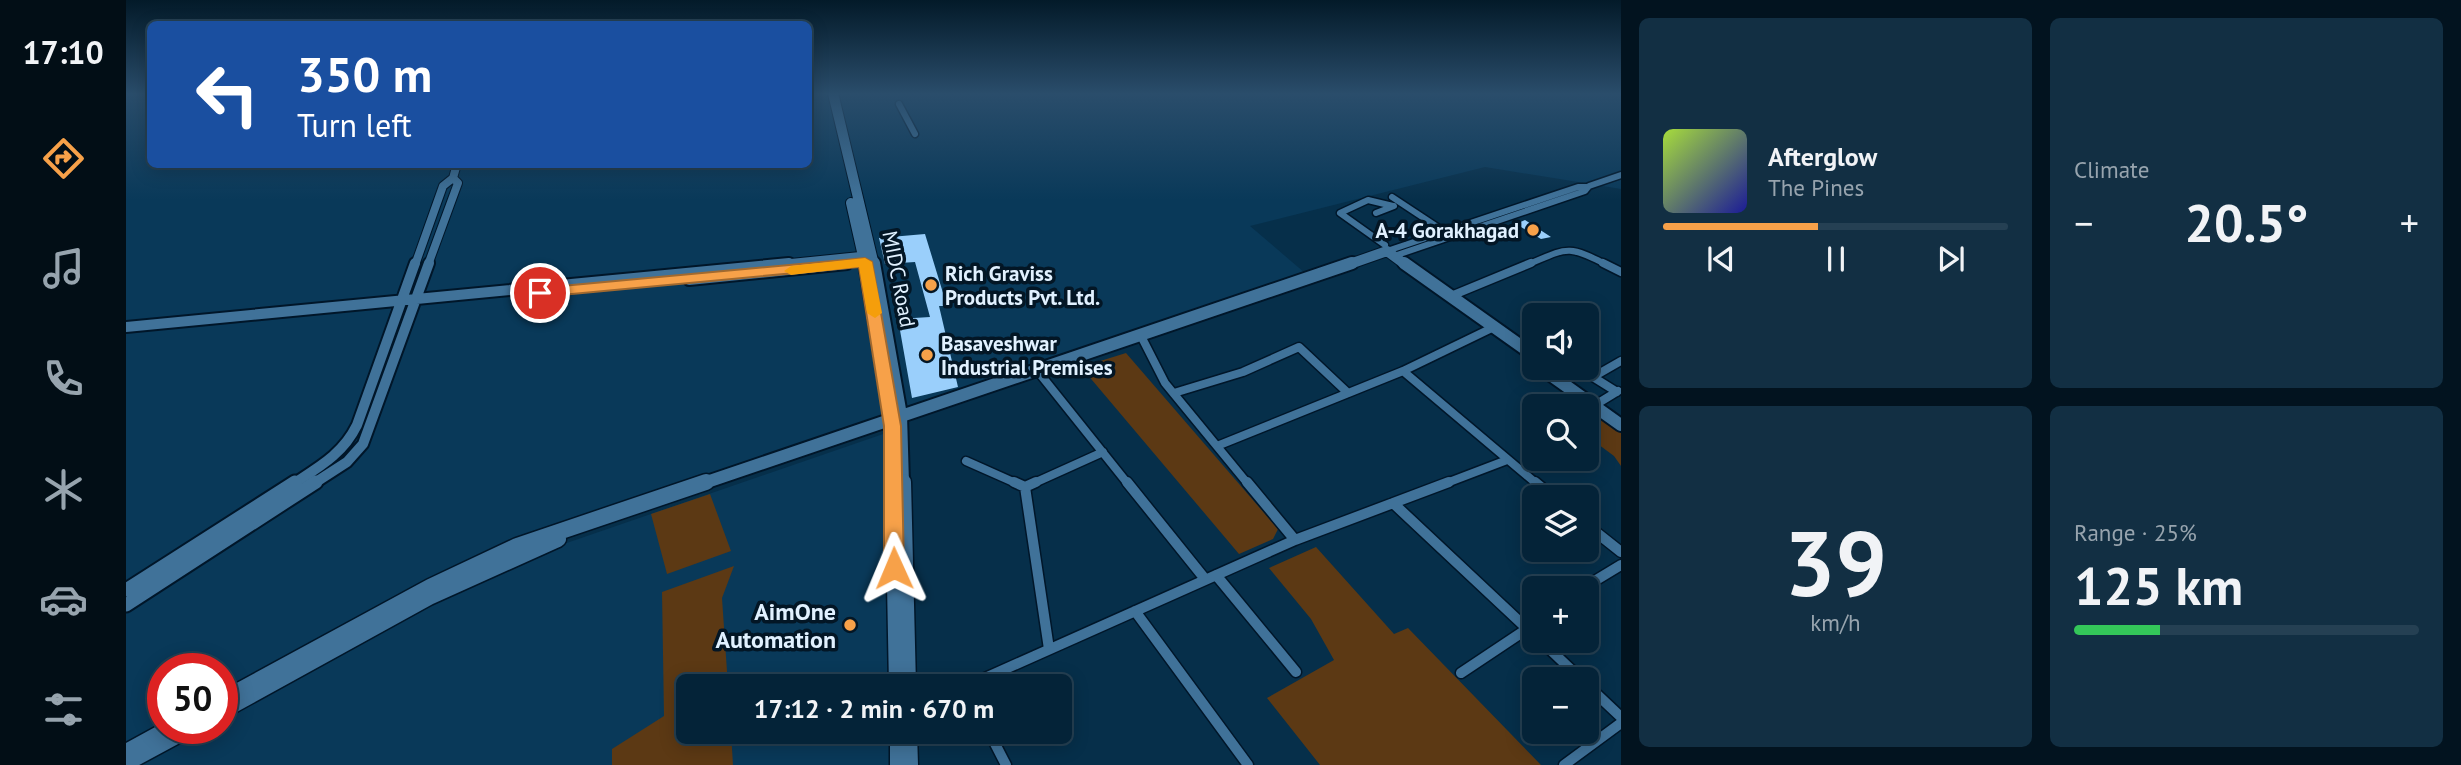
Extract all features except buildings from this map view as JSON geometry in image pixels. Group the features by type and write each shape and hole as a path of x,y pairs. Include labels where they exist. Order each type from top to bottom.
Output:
{"main road":[{"name":"MIDC Road","path":"838,129 869,259 896,420 907,674"},
{"path":"1387,253 1451,296 1522,353"},
{"path":"1387,253 1522,348"},
{"path":"238,691 430,587 517,546 1142,338 1387,253"},
{"path":"1558,380 1621,425"},
{"path":"1568,380 1621,417"},
{"name":"MIDC Road","path":"896,420 897,674"},
{"path":"238,702 434,596 519,554 896,420"},
{"path":"126,752 147,741"},
{"path":"126,763 161,744"},
{"path":"898,744 898,765"},
{"path":"909,744 910,765"}],"street":[{"path":"912,129 915,134"},
{"path":"126,590 330,460 348,443 443,186 453,178 456,168"},
{"path":"1387,253 1578,187 1621,175"},
{"path":"126,605 347,462 363,444 458,183 453,178"},
{"path":"1387,253 1585,191 1589,186"},
{"path":"1392,197 1445,232"},
{"path":"1387,253 1340,213 1368,200 1393,206"},
{"path":"1376,213 1404,205"},
{"path":"1451,296 1567,248 1581,251 1621,272"},
{"path":"126,327 242,317 246,321 402,302 869,259"},
{"path":"1217,446 1404,370 1491,328"},
{"path":"1142,338 1174,393 1295,540"},
{"path":"1174,393 1243,372 1299,347 1348,393"},
{"path":"1619,391 1593,377 1621,361"},
{"path":"1404,370 1538,485"},
{"path":"1039,372 1103,452 1296,672"},
{"path":"1600,402 1619,391"},
{"path":"354,431 370,430"},
{"path":"965,461 1025,487 1103,452"},
{"path":"994,674 1295,540 1507,460"},
{"path":"1025,487 1049,649"},
{"path":"1393,503 1522,625"},
{"path":"1599,535 1621,552"},
{"path":"1599,578 1621,565"},
{"path":"1135,611 1248,765"},
{"path":"1461,673 1522,638"},
{"path":"1553,653 1568,667"},
{"path":"1599,696 1621,717"},
{"path":"1564,765 1621,723"},
{"path":"995,744 1006,765"}],"shaded area":[{"path":"126,129 147,129 147,168 812,168 812,129 1621,129 1621,189 1485,167 1250,226 1312,279 466,563 238,684 238,653 147,653 147,732 126,743"},
{"path":"1126,353 1278,529 1273,539 1239,554 1081,367"},
{"path":"1599,417 1621,433 1621,466 1614,456 1599,445"},
{"path":"889,432 890,674 676,674 676,744 890,744 890,765 132,765 171,744 238,744 238,707 497,567"},
{"path":"710,494 731,551 667,574 651,514"},
{"path":"1316,547 1394,634 1408,628 1541,765 1320,765 1267,698 1334,660 1311,619 1269,568"},
{"path":"734,566 722,598 727,674 676,674 676,744 732,744 733,765 612,765 612,749 664,716 662,592"}],"slow traffic":[{"path":"791,271 865,262 875,313"}],"place":[{"name":"A-4 Gorakhagad","path":"1533,230"},
{"name":"Rich Graviss Products Pvt. Ltd.","path":"931,285"},
{"name":"Basaveshwar Industrial Premises","path":"927,355"},
{"name":"AimOne Automation","path":"850,625"}],"route":[{"path":"540,293 865,262 892,426 894,568"}]}
